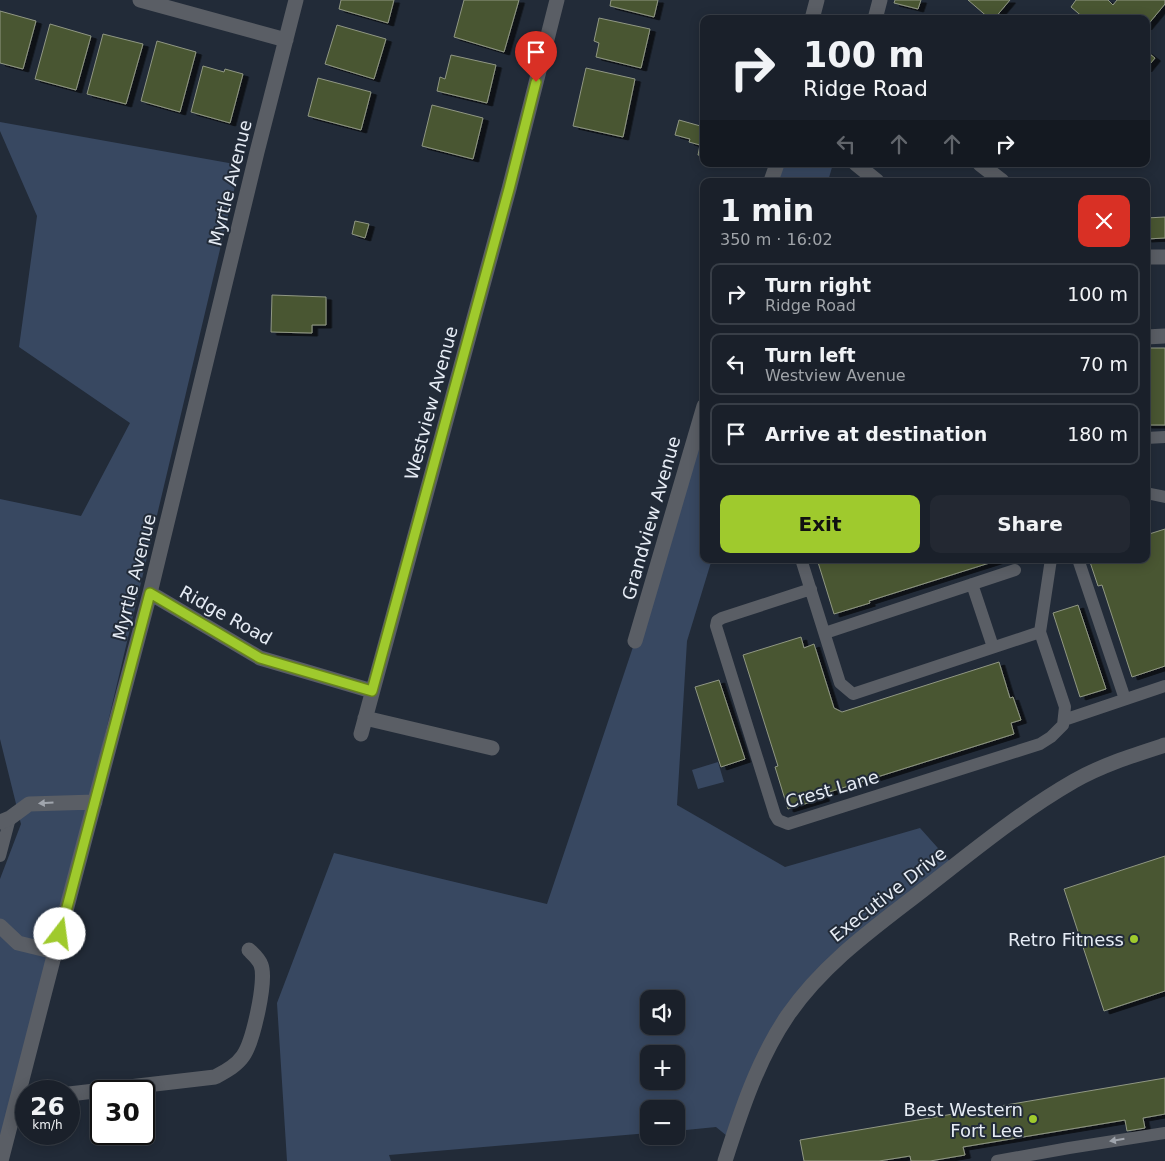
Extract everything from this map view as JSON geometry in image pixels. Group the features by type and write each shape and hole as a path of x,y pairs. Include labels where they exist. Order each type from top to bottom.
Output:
{"street":[{"path":"140,0 286,40"},
{"name":"Myrtle Avenue","path":"26,1080 54,952 150,593 257,152 296,0"},
{"name":"Westview Avenue","path":"361,734 509,189 557,0"},
{"path":"813,15 817,0"},
{"path":"876,15 880,0"},
{"path":"860,167 873,178"},
{"path":"984,167 998,178"},
{"path":"1150,257 1165,257"},
{"path":"1150,337 1165,336"},
{"name":"Grandview Avenue","path":"635,641 700,420"},
{"name":"Ridge Road","path":"150,593 260,658 372,691"},
{"path":"365,718 492,748"},
{"name":"Executive Drive","path":"725,1161 748,1094 766,1051 788,1016 816,978 843,952 1026,811 1075,780 1127,757 1165,745"},
{"path":"5,820 29,804 95,802"},
{"path":"0,926 18,943 54,952"},
{"path":"80,1093 215,1077 231,1069 243,1057 251,1042 263,978 262,966 249,950"},
{"name":"Myrtle Avenue","path":"2,1161 15,1121"}],"lane":[{"path":"1150,438 1165,437"},
{"path":"1150,494 1165,497"},
{"path":"802,563 840,684 853,694 1040,632"},
{"path":"1051,563 1040,632 1065,707 1064,720 1165,686"},
{"path":"1079,563 1125,699"},
{"path":"825,633 1015,570"},
{"path":"972,584 994,647"},
{"name":"Crest Lane","path":"811,589 722,618 717,621 716,626 775,815 783,823 796,822 1040,744 1051,737 1063,725 1064,720"},
{"path":"0,856 5,820"},
{"path":"998,1161 1165,1133"}],"shaded area":[{"path":"0,122 240,165 23,1080 15,1080 15,1115 4,1161 0,1161 0,879 21,824 0,739 0,499 81,516 130,423 19,347 37,216 0,131"},
{"path":"776,167 832,167 829,178 773,178"},
{"path":"700,423 700,563 711,563 687,641 677,805 785,867 920,828 954,866 850,946 787,1016 732,1140 716,1127 685,1130 685,1100 640,1100 640,1134 389,1155 391,1161 287,1161 277,1003 334,853 547,904 635,641"},
{"path":"718,762 724,782 698,789 692,770"}],"building":[{"path":"341,0 394,0 388,23 339,9"},
{"path":"464,0 519,0 504,52 454,37"},
{"path":"611,0 658,0 654,17 610,6"},
{"path":"895,0 921,0 918,9 894,3"},
{"path":"968,0 1010,0 997,15 985,15"},
{"path":"1076,0 1108,0 1113,5 1117,0 1165,0 1165,4 1150,22 1150,15 1080,15 1071,7"},
{"path":"0,11 36,21 23,69 0,63"},
{"path":"599,18 650,29 641,68 596,57 599,43 594,41"},
{"path":"50,24 91,36 76,90 35,79"},
{"path":"337,25 386,39 374,79 325,64"},
{"path":"103,34 143,44 126,104 87,94"},
{"path":"157,41 196,52 180,112 141,101"},
{"path":"1150,54 1155,58 1150,64"},
{"path":"451,55 496,65 487,103 437,91 440,77 445,79"},
{"path":"203,66 224,72 225,69 243,74 230,123 191,112"},
{"path":"586,68 635,79 623,137 573,126"},
{"path":"318,78 371,92 361,130 308,116"},
{"path":"432,105 483,118 473,159 422,146"},
{"path":"679,120 700,126 700,145 689,142 690,139 675,135"},
{"path":"1165,217 1165,238 1150,239 1150,218"},
{"path":"355,221 369,224 365,238 352,234"},
{"path":"272,295 326,297 326,325 312,325 312,333 271,332"},
{"path":"1150,348 1165,348 1165,425 1150,425"},
{"path":"1165,529 1165,666 1132,677 1102,585 1098,586 1090,563 1150,563 1150,534"},
{"path":"818,563 989,563 869,601 870,603 834,614"},
{"path":"1078,605 1106,689 1080,697 1053,613"},
{"path":"801,637 804,648 814,644 834,708 842,712 999,662 1010,698 1013,697 1021,720 1011,723 1014,734 823,794 824,798 788,809 775,767 778,766 743,655"},
{"path":"719,680 745,759 721,767 695,687"},
{"path":"1165,856 1165,991 1104,1011 1064,889"},
{"name":"Best Western Fort Lee","path":"1165,1078 1165,1114 1143,1118 1145,1128 1127,1131 1125,1120 963,1147 965,1155 930,1161 911,1161 910,1156 879,1161 804,1161 800,1140"}],"place":[{"name":"Retro Fitness","path":"1134,939"},
{"name":"Best Western Fort Lee","path":"1033,1119"}],"route":[{"path":"60,934 150,593 260,658 372,691 509,189 536,82"}]}
